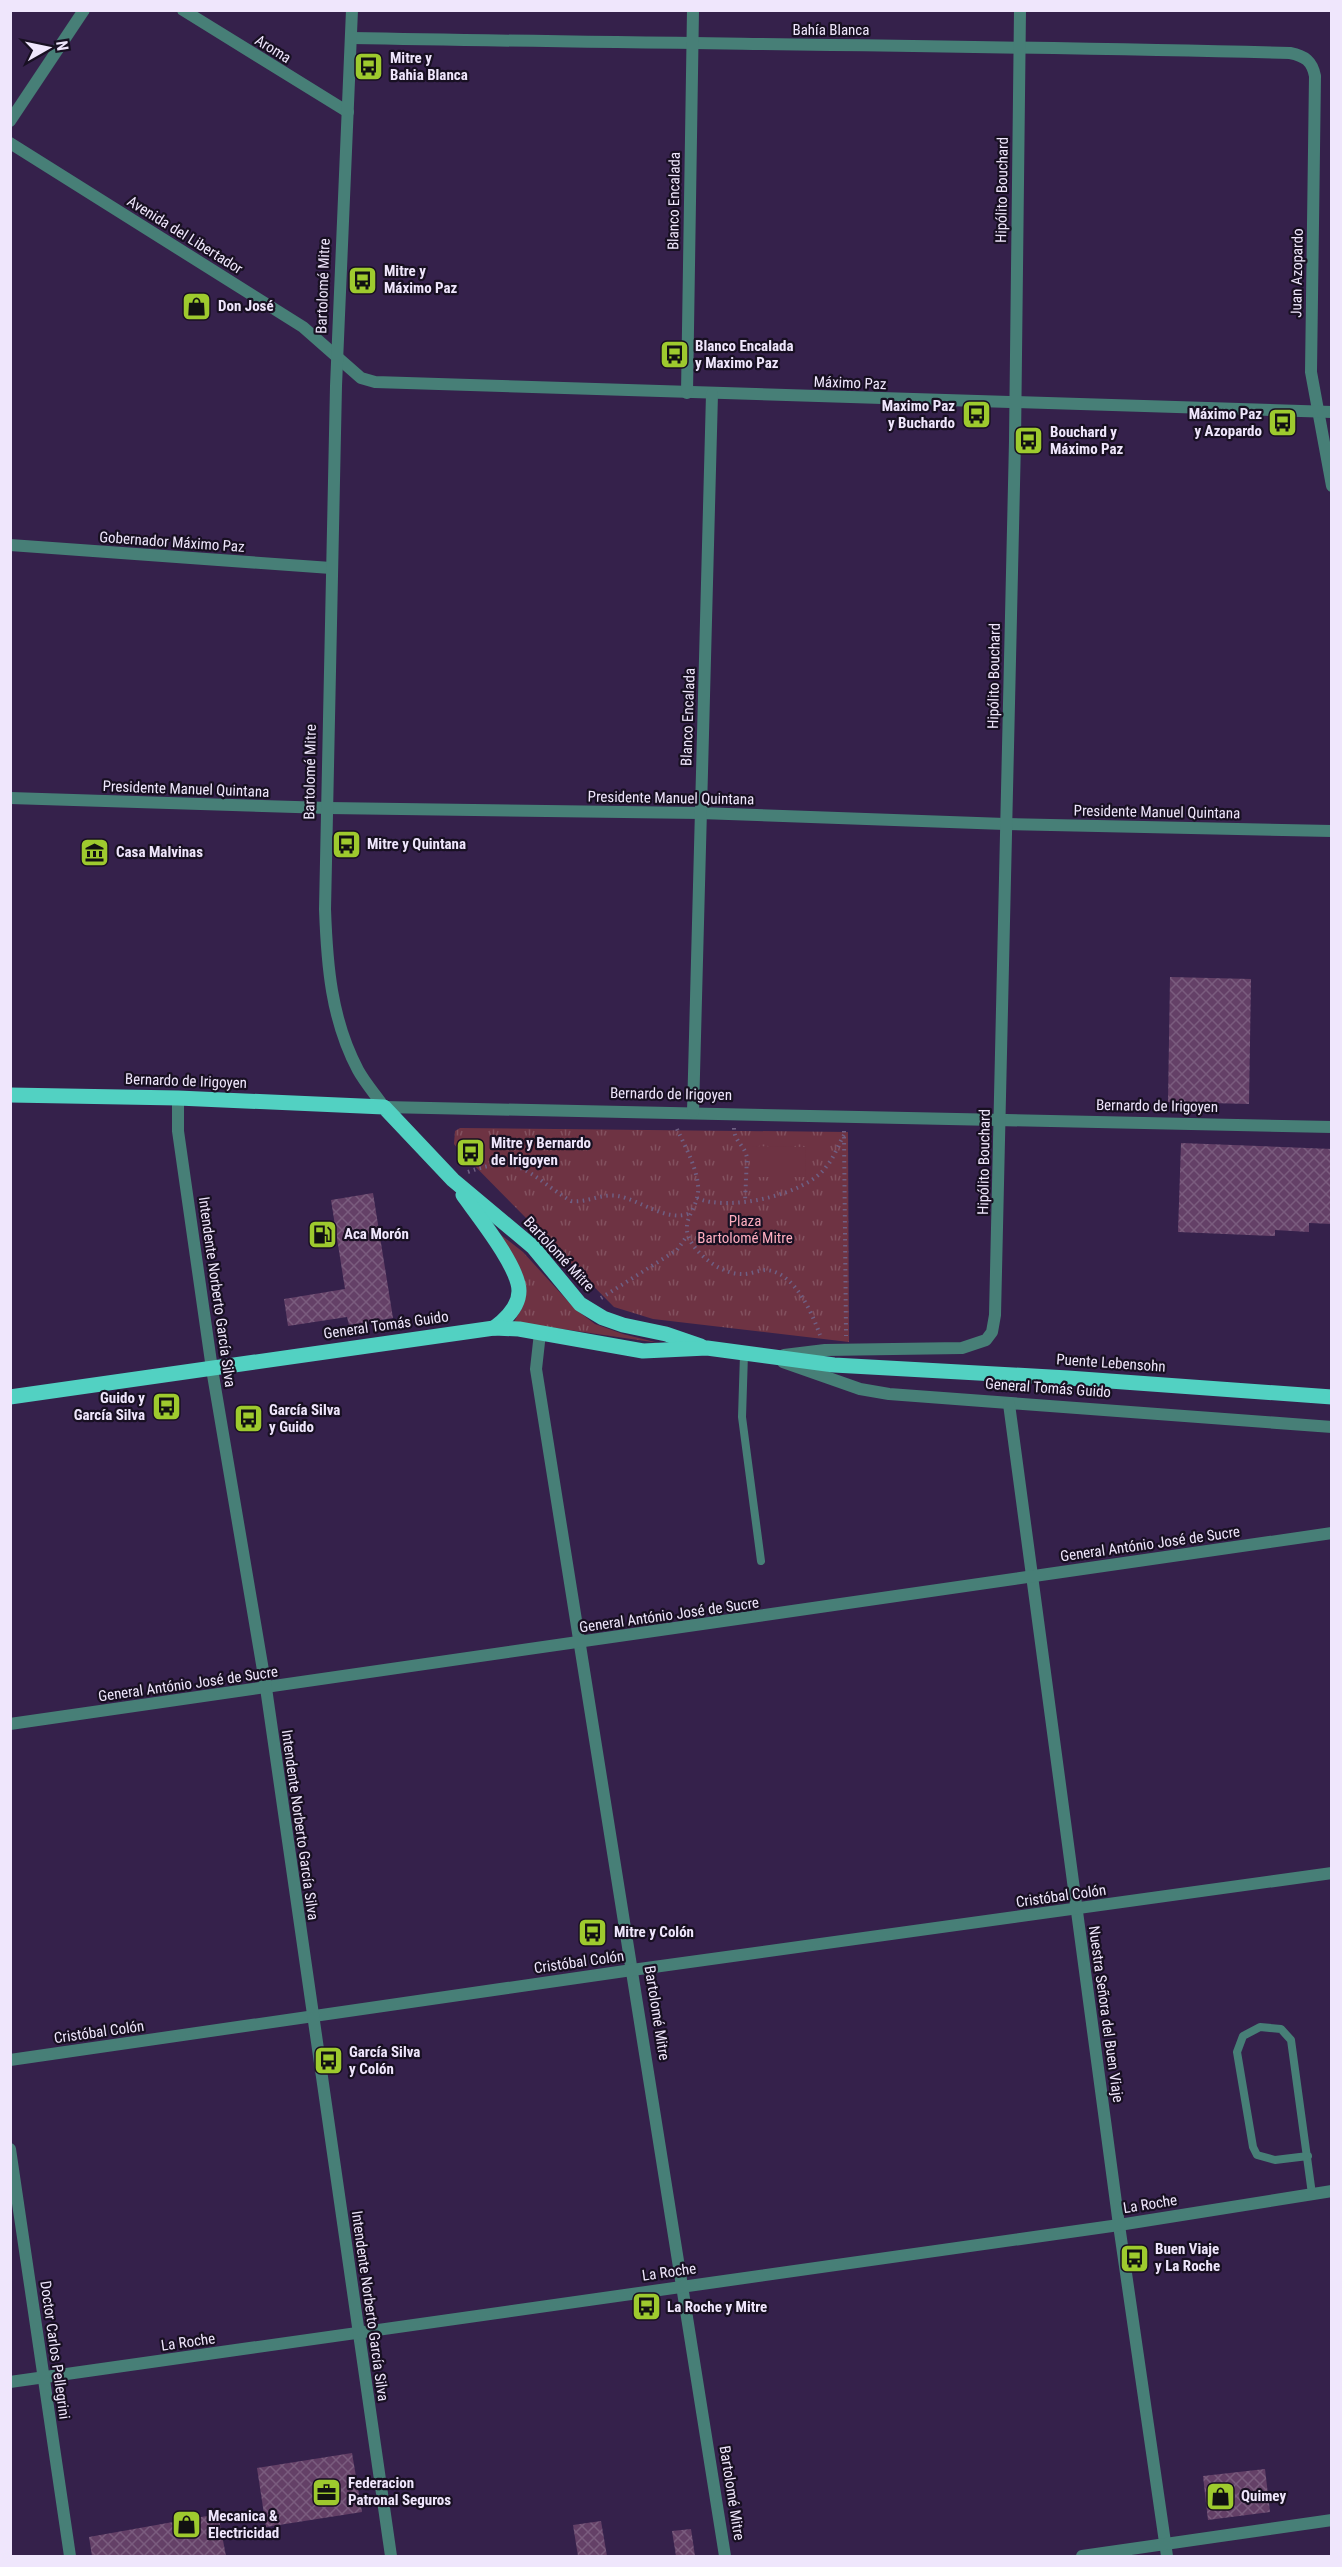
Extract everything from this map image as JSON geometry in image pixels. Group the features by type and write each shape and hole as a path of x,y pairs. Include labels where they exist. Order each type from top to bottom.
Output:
{"main road":[{"name":"Bernardo de Irigoyen","path":"10,1095 178,1098 384,1107"},
{"name":"Bartolomé Mitre","path":"384,1107 453,1180 533,1247 571,1295 593,1313 623,1325 666,1334 707,1348"},
{"path":"453,1180 507,1258 517,1278 519,1292 512,1313 494,1328"},
{"name":"General Tomás Guido","path":"10,1397 494,1328 540,1333 644,1351 707,1348 768,1357 889,1368"},
{"name":"Puente Lebensohn","path":"889,1368 1332,1397"}],"street":[{"path":"10,121 84,10"},
{"name":"Aroma","path":"183,10 348,112"},
{"name":"Bartolomé Mitre","path":"352,10 331,568 325,909 327,969 334,1007 358,1071 384,1107"},
{"name":"Blanco Encalada","path":"687,393 693,10"},
{"name":"Hipólito Bouchard","path":"986,1340 992,1332 995,1316 1000,1121 1015,402 1020,10"},
{"name":"Bahía Blanca","path":"351,38 692,44 1019,46 1290,53 1309,60"},
{"name":"Juan Azopardo","path":"1309,60 1314,66 1316,76 1311,372 1332,486"},
{"name":"Avenida del Libertador","path":"10,143 303,327 338,359"},
{"name":"Máximo Paz","path":"338,359 361,378 375,382 1332,412"},
{"name":"Blanco Encalada","path":"693,1112 712,394"},
{"name":"Gobernador Máximo Paz","path":"10,545 331,568"},
{"name":"Presidente Manuel Quintana","path":"10,798 328,808 700,813 1005,824 1332,831"},
{"name":"Intendente Norberto García Silva","path":"178,1098 178,1131 212,1369 266,1688 311,2017 391,2556"},
{"name":"Bernardo de Irigoyen","path":"384,1107 1332,1127"},
{"name":"Bartolomé Mitre","path":"540,1333 536,1369 724,2556"},
{"name":"General Tomás Guido","path":"768,1357 825,1350 962,1348 986,1340"},
{"name":"General Tomás Guido","path":"768,1357 860,1389 1009,1404 1332,1427"},
{"name":"Nuestra Señora del Buen Viaje","path":"1009,1404 1030,1576 1166,2550"},
{"name":"General António José de Sucre","path":"10,1724 1332,1533"},
{"name":"Cristóbal Colón","path":"10,2060 632,1970 1332,1873"},
{"name":"Doctor Carlos Pellegrini","path":"10,2149 70,2556"},
{"name":"La Roche","path":"10,2382 1119,2225 1332,2191"},
{"path":"1082,2556 1166,2550 1332,2520"}],"lane":[{"path":"744,1354 742,1417 761,1561"},
{"path":"1308,2156 1275,2160 1257,2155 1253,2147 1237,2052 1243,2036 1260,2027 1281,2029 1291,2040 1308,2156 1312,2193"}],"path":[{"path":"669,1112 696,1174 699,1187 686,1227 687,1236 710,1262 725,1270 742,1274 767,1270 780,1276 794,1287 817,1324 825,1350"},
{"path":"734,1113 734,1136 746,1151 747,1158 745,1201"},
{"path":"844,1116 847,1349"},
{"path":"697,1198 720,1203 745,1201 784,1193 810,1182 826,1169 844,1134"},
{"path":"453,1180 491,1164 504,1163 521,1167 571,1201 618,1196 672,1215 682,1216 690,1213"},
{"path":"593,1313 602,1298 677,1250 687,1236"}],"green space":[{"name":"Plaza Bartolomé Mitre","path":"460,1128 848,1132 849,1342 653,1319 614,1307 458,1149 454,1144 455,1131"},
{"path":"750,1146 806,1147 805,1177 750,1177"},
{"path":"496,1231 523,1252 575,1309 595,1324 659,1343 514,1322 522,1308"}],"building":[{"path":"1170,977 1251,979 1249,1104 1168,1102"},
{"path":"1181,1143 1332,1149 1332,1224 1309,1223 1309,1232 1275,1230 1275,1236 1178,1232"},
{"path":"373,1193 393,1318 349,1325 347,1317 288,1326 284,1299 345,1289 331,1200"},
{"path":"352,2453 362,2512 266,2527 257,2468"},
{"path":"1265,2469 1270,2512 1208,2520 1203,2476"},
{"name":"Mecanica & Electricidad","path":"218,2514 226,2556 92,2556 89,2537"},
{"path":"601,2521 607,2556 578,2556 573,2525"},
{"path":"691,2529 695,2556 676,2556 672,2531"}],"place":[{"name":"Mitre y Bahia Blanca","path":"369,67"},
{"name":"Mitre y Máximo Paz","path":"363,280"},
{"name":"Don José","path":"197,306"},
{"name":"Blanco Encalada y Maximo Paz","path":"674,355"},
{"name":"Maximo Paz y Buchardo","path":"976,415"},
{"name":"Máximo Paz y Azopardo","path":"1283,423"},
{"name":"Bouchard y Máximo Paz","path":"1029,441"},
{"name":"Mitre y Quintana","path":"346,844"},
{"name":"Casa Malvinas","path":"95,852"},
{"name":"Mitre y Bernardo de Irigoyen","path":"470,1152"},
{"name":"Aca Morón","path":"323,1234"},
{"name":"Guido y García Silva","path":"166,1407"},
{"name":"García Silva y Guido","path":"248,1419"},
{"name":"Mitre y Colón","path":"593,1932"},
{"name":"García Silva y Colón","path":"328,2061"},
{"name":"Buen Viaje y La Roche","path":"1134,2258"},
{"name":"La Roche y Mitre","path":"646,2307"},
{"name":"Federacion Patronal Seguros","path":"327,2492"},
{"name":"Quimey","path":"1220,2496"},
{"name":"Mecanica & Electricidad","path":"187,2525"}]}
